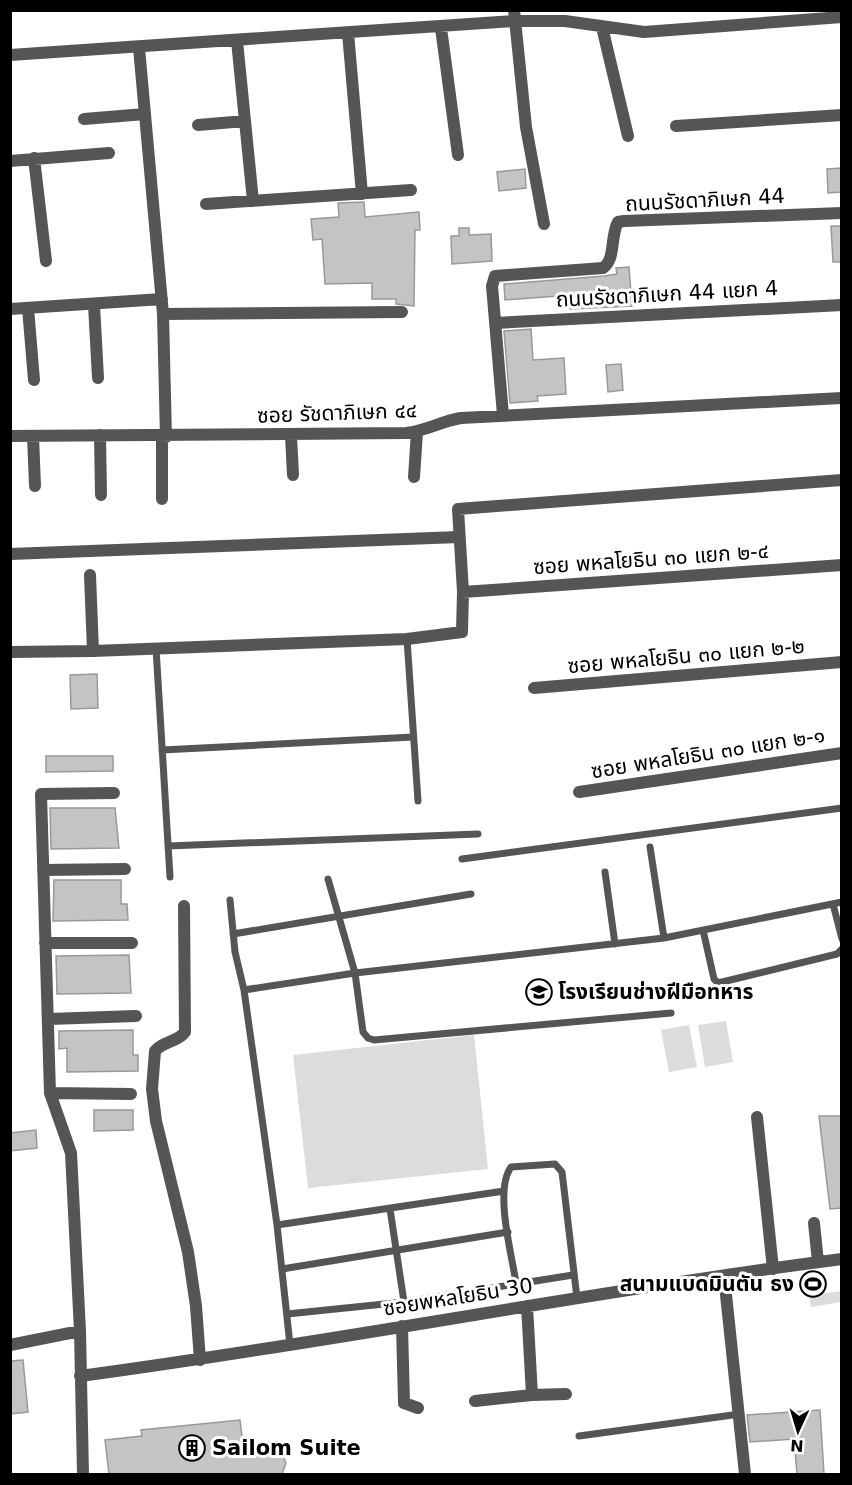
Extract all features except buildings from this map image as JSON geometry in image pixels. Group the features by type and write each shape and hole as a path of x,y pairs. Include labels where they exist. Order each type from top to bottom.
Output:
{"street":[{"path":"513,16 526,127 544,224"},
{"path":"10,55 441,28 513,16 644,32 842,17"},
{"path":"602,27 628,136"},
{"path":"441,28 458,155"},
{"path":"348,33 362,194"},
{"path":"237,41 253,201"},
{"path":"138,48 163,314 162,499"},
{"path":"84,119 145,114"},
{"path":"676,126 842,115"},
{"path":"198,125 245,121"},
{"path":"10,161 109,153"},
{"path":"34,158 46,261"},
{"path":"206,204 411,190"},
{"name":"ถนนรัชดาภิเษก 44","path":"503,415 492,286 495,276 603,268 610,259 614,229 618,222 842,213"},
{"path":"10,309 162,299"},
{"path":"94,305 98,378"},
{"name":"ถนนรัชดาภิเษก 44 แยก 4","path":"495,323 842,305"},
{"path":"28,308 34,380"},
{"path":"163,314 402,312"},
{"name":"ซอย รัชดาภิเษก ๔๔","path":"10,436 291,436 417,432 447,420 503,415 842,398"},
{"path":"414,477 417,432"},
{"path":"100,435 101,495"},
{"path":"33,436 34,486"},
{"path":"291,436 293,475"},
{"path":"10,652 407,639 462,632 463,592 458,509 842,480"},
{"path":"10,554 459,537"},
{"name":"ซอย พหลโยธิน ๓๐ แยก ๒-๔","path":"463,592 842,565"},
{"path":"90,575 93,651"},
{"name":"ซอย พหลโยธิน ๓๐ แยก ๒-๒","path":"534,688 842,662"},
{"name":"ซอย พหลโยธิน ๓๐ แยก ๒-๑","path":"579,792 842,753"},
{"path":"83,1474 80,1331 70,1154 50,1093 41,794 114,793"},
{"path":"43,870 125,869"},
{"path":"184,906 185,1032 182,1036 154,1050 152,1089 164,1162 188,1252 196,1306 200,1360"},
{"path":"45,943 132,943"},
{"path":"49,1019 135,1017"},
{"path":"50,1093 131,1094"},
{"path":"757,1117 772,1269"},
{"path":"814,1223 818,1262"},
{"name":"ซอยพหลโยธิน 30","path":"80,1376 200,1360 527,1306 842,1259"},
{"path":"724,1276 745,1474"},
{"path":"527,1306 532,1395"},
{"path":"402,1326 404,1403 418,1408"},
{"path":"10,1345 80,1331"},
{"path":"475,1401 566,1394"}],"lane":[{"path":"407,639 418,801"},
{"path":"156,648 170,877"},
{"path":"162,750 413,737"},
{"path":"462,859 842,808"},
{"path":"168,846 478,834"},
{"path":"650,848 663,938"},
{"path":"605,872 615,944"},
{"path":"328,879 336,915 356,973 363,1032 368,1038 374,1040 671,1013"},
{"path":"233,934 471,894"},
{"path":"230,900 233,934 244,990 277,1225 290,1345"},
{"path":"244,990 356,973 663,938 842,902"},
{"path":"833,904 842,939"},
{"path":"703,930 714,979 718,983 837,954 842,949"},
{"path":"516,1283 504,1191 506,1174 511,1167 555,1164 559,1168 578,1298"},
{"path":"277,1225 504,1191"},
{"path":"390,1209 404,1302"},
{"path":"282,1269 508,1232"},
{"path":"286,1314 404,1302 573,1275"},
{"path":"579,1436 740,1414"}],"shaded area":[{"path":"726,1021 733,1062 705,1067 698,1025"},
{"path":"689,1025 697,1067 669,1072 661,1030"},
{"path":"474,1035 488,1169 308,1188 293,1055"},
{"name":"สนามแบดมินตัน ธง","path":"818,1275 821,1294 841,1291 841,1302 811,1307 806,1277"}],"place":[{"name":"โรงเรียนช่างฝีมือทหาร","path":"539,992"},
{"name":"สนามแบดมินตัน ธง","path":"813,1284"},
{"name":"Sailom Suite","path":"192,1448"}]}
